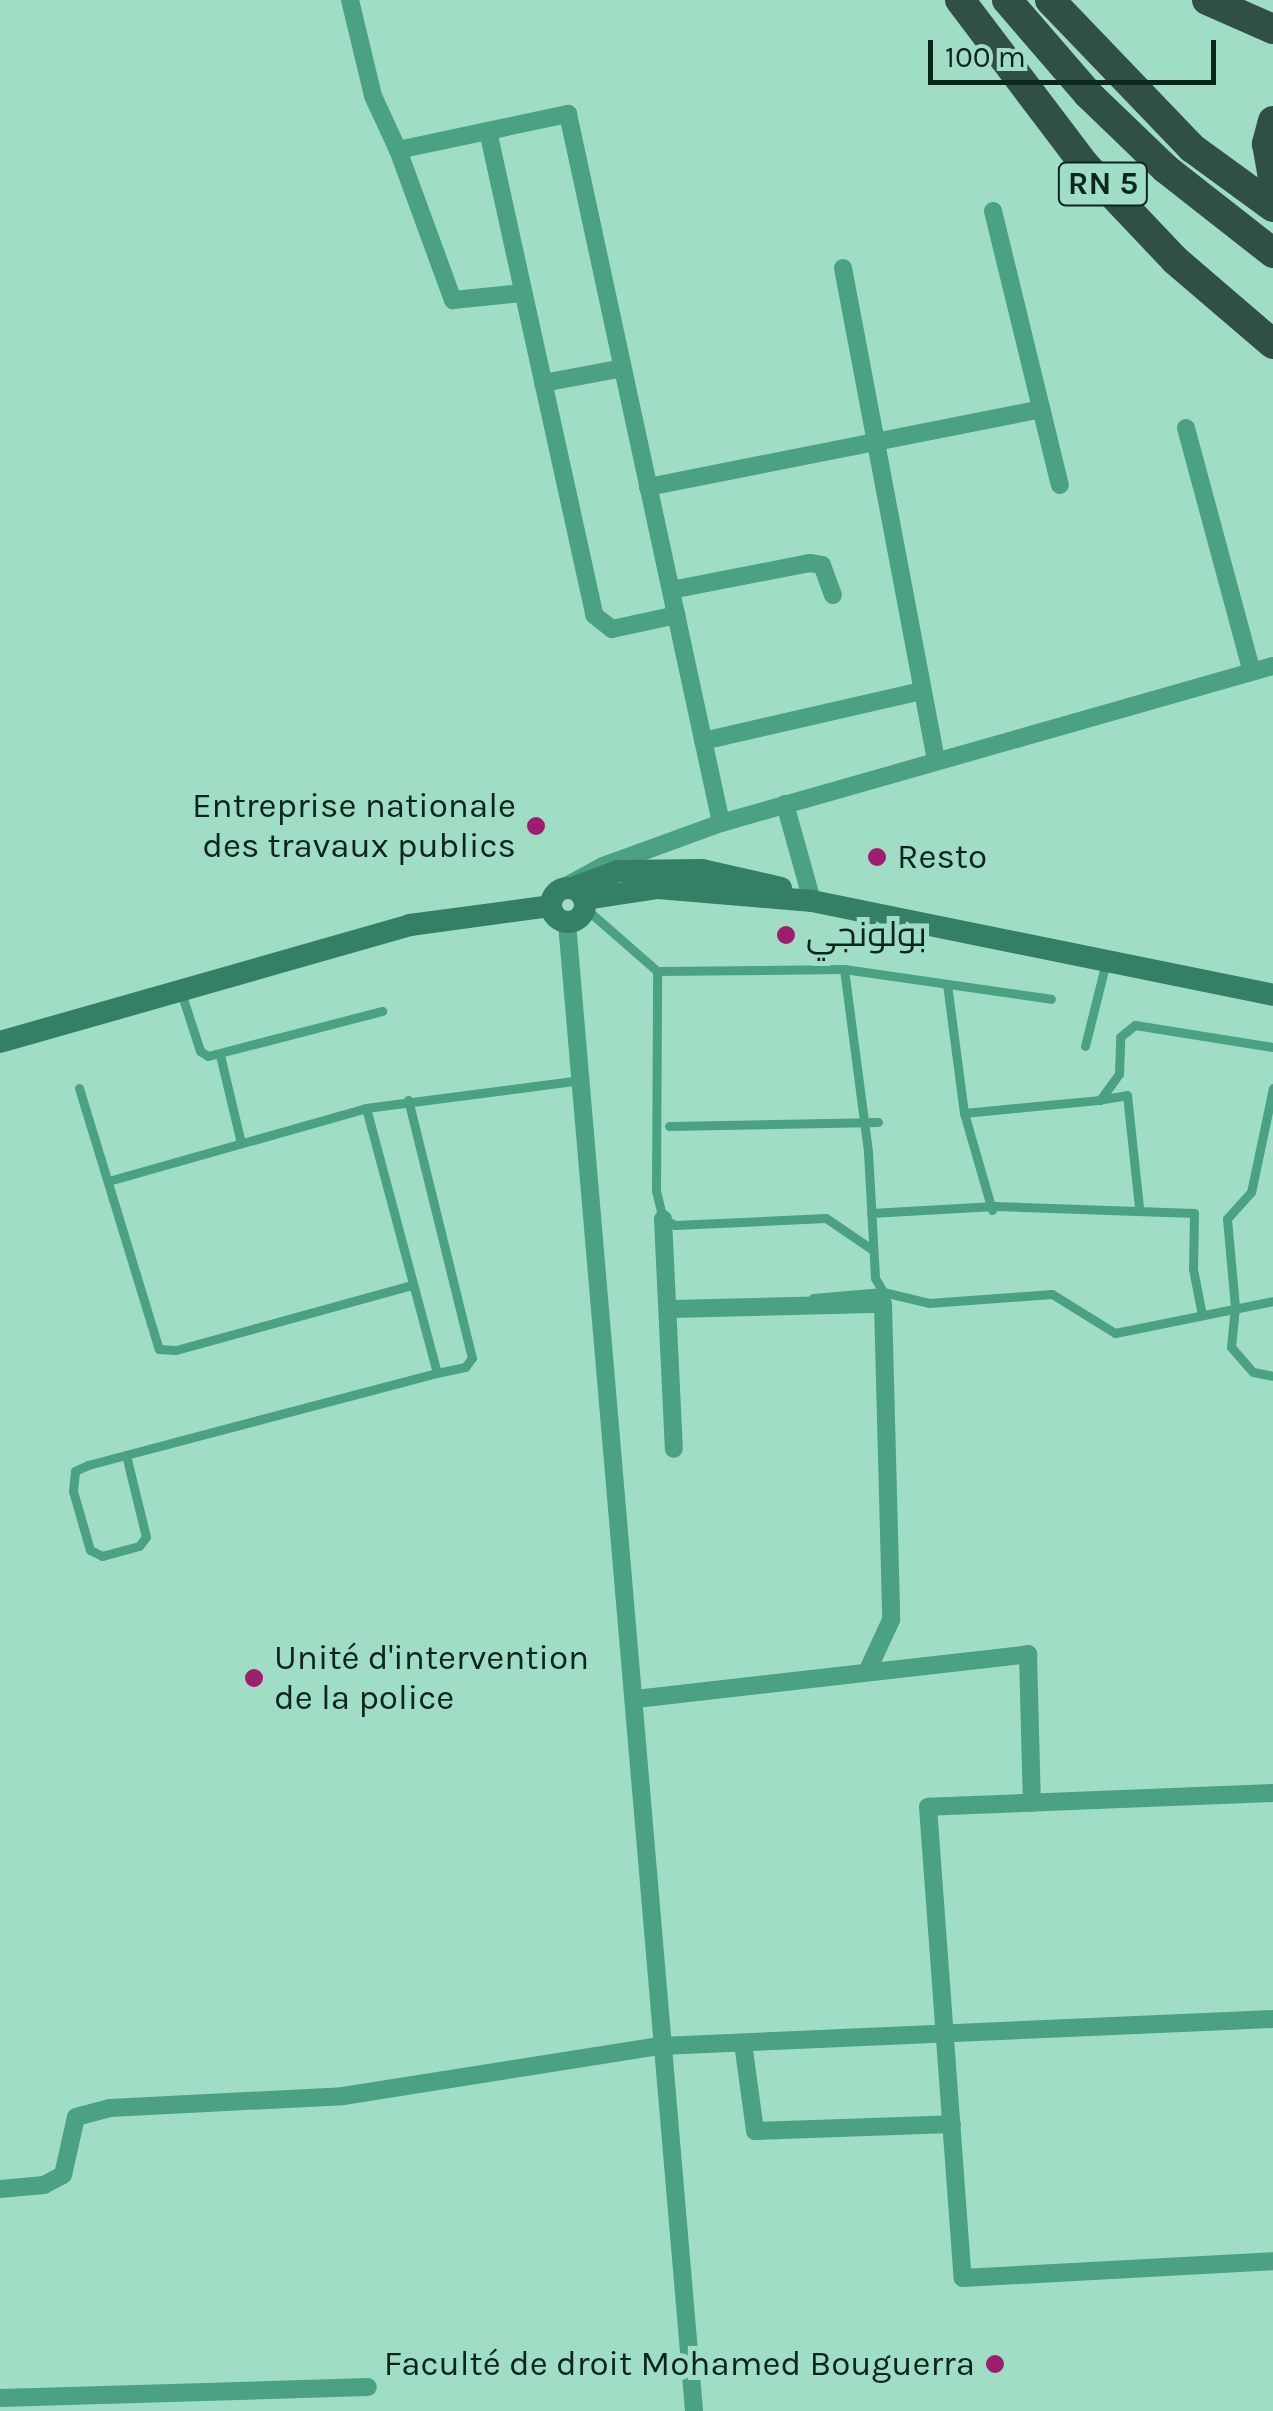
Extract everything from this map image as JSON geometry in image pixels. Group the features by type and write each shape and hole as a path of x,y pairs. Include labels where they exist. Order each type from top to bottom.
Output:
{"highway":[{"name":"RN 5","path":"960,0 1084,164 1175,260 1273,344"},
{"path":"1006,0 1088,94 1166,169 1273,253"},
{"path":"1050,0 1192,148 1273,208"},
{"path":"1208,0 1273,29"},
{"path":"1273,121 1267,144 1273,178"}],"main road":[{"path":"0,1042 410,925 658,888 812,901 1273,995"}],"street":[{"path":"350,0 373,96 398,150 442,287 453,300 523,294"},
{"path":"398,150 568,114 721,823"},
{"path":"488,131 594,615 612,628 676,615"},
{"path":"992,211 1060,485"},
{"path":"843,268 936,760"},
{"path":"542,383 623,368"},
{"path":"648,487 1041,409"},
{"path":"1186,428 1250,669"},
{"path":"671,590 810,563 822,565 833,595"},
{"path":"694,2411 660,2046 636,1699 581,1080 570,902 603,866 721,823 1250,669 1273,666"},
{"path":"703,740 921,691"},
{"path":"785,804 812,901"},
{"path":"663,1219 671,1309 674,1449"},
{"path":"671,1309 883,1304 891,1620 867,1672"},
{"path":"636,1699 1028,1654 1032,1803"},
{"path":"1273,1793 928,1808 963,2278 1273,2261"},
{"path":"0,2188 44,2184 63,2175 76,2116 110,2108 343,2096 660,2046 1273,2019"},
{"path":"743,2043 755,2131 952,2124"},
{"path":"0,2398 368,2387"}],"lane":[{"path":"570,902 657,971 844,969 1051,999"},
{"path":"1084,1046 1106,962"},
{"path":"844,969 863,1123 873,1250 883,1292"},
{"path":"657,971 656,1191 663,1219 675,1225 826,1218 873,1250"},
{"path":"947,984 964,1114 992,1210"},
{"path":"180,992 200,1051 220,1055 382,1010"},
{"path":"1100,1100 1119,1074 1120,1037 1135,1025 1273,1047"},
{"path":"220,1055 241,1143"},
{"path":"112,1180 366,1108 581,1080"},
{"path":"79,1088 112,1180 159,1349 176,1350 412,1285"},
{"path":"1273,1088 1252,1192 1227,1219 1235,1307 1228,1334 1236,1360 1252,1372 1273,1376"},
{"path":"964,1114 1127,1096 1139,1207"},
{"path":"126,1456 146,1537 139,1546 102,1556 90,1550 72,1478 88,1465 465,1367 472,1344 408,1100"},
{"path":"366,1108 436,1372"},
{"path":"669,1126 878,1122"},
{"path":"871,1213 1139,1207 1194,1213 1193,1269 1202,1315"},
{"path":"671,1309 883,1292 930,1303 1052,1294 1115,1333 1273,1300"}],"place":[{"name":"Entreprise nationale des travaux publics","path":"536,826"},
{"name":"Resto","path":"877,857"},
{"name":"بولونجي","path":"786,935"},
{"name":"Unité d'intervention de la police","path":"254,1678"},
{"name":"Faculté de droit Mohamed Bouguerra","path":"995,2364"}]}
